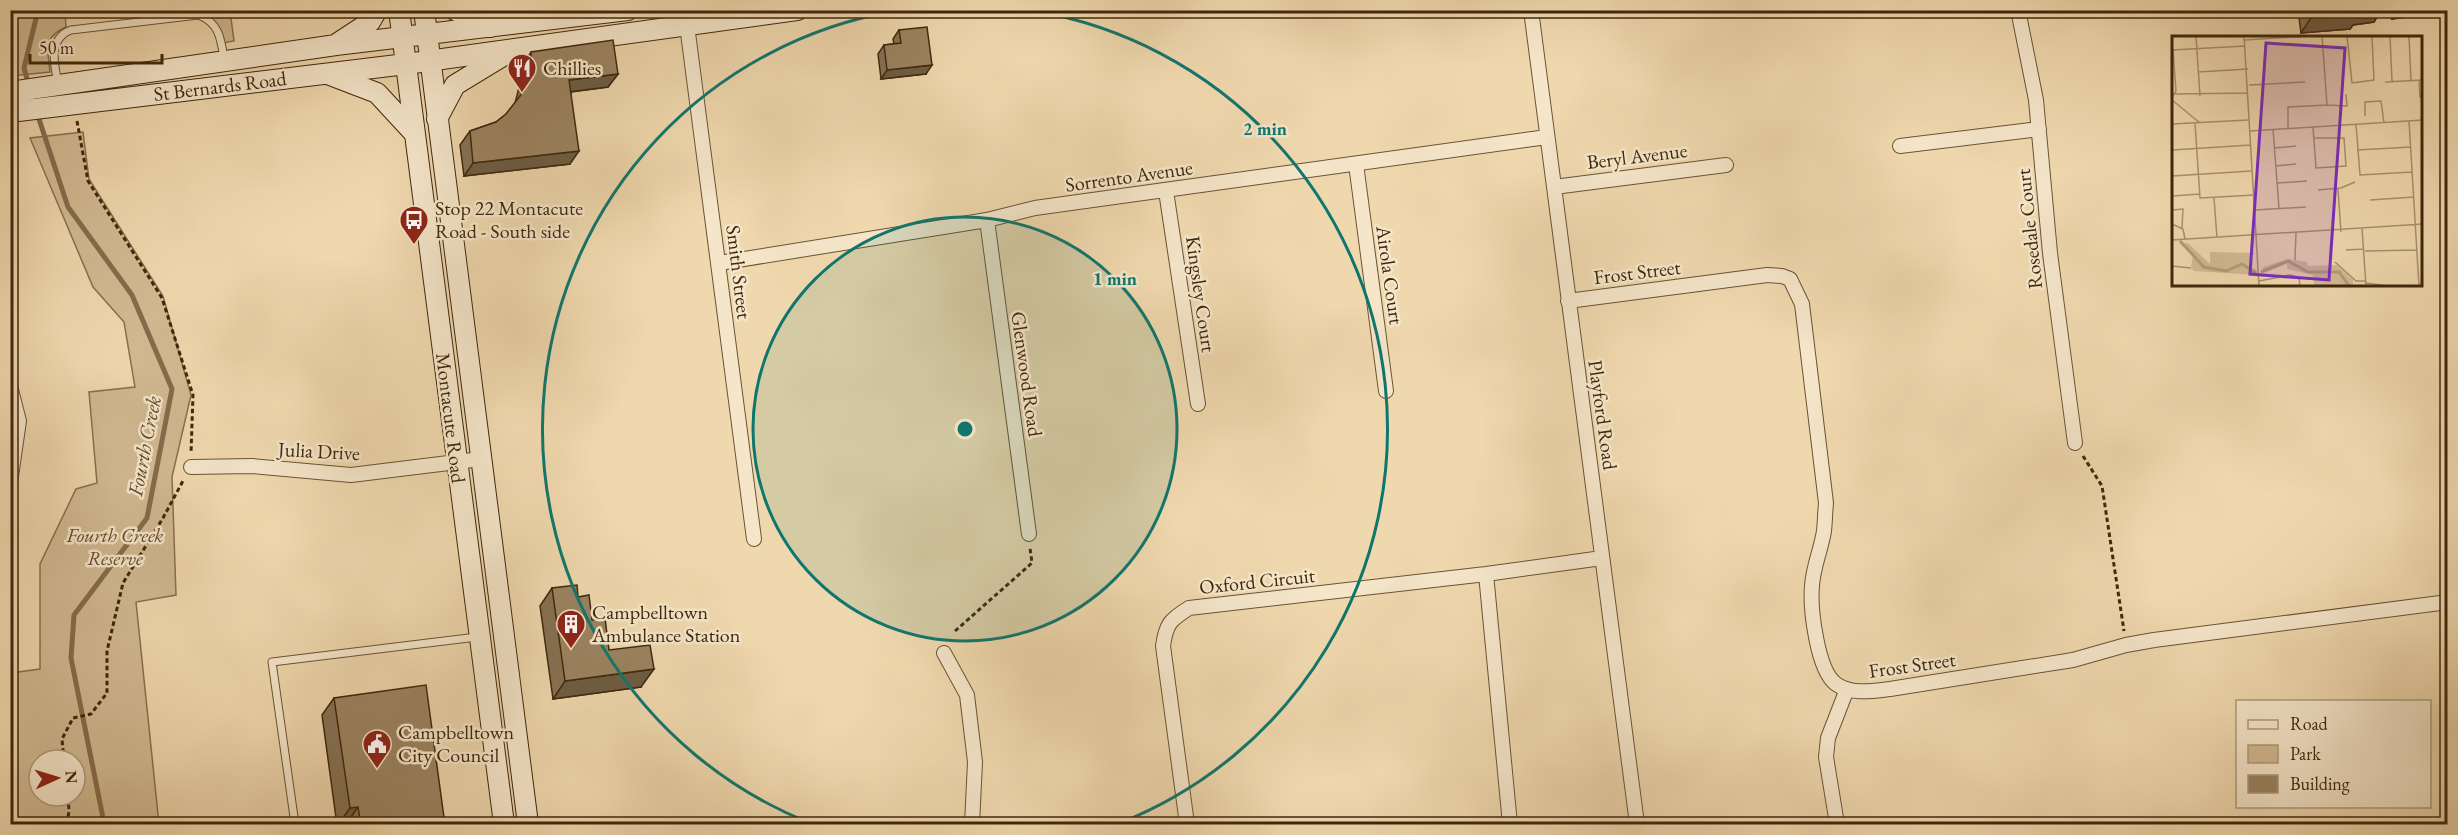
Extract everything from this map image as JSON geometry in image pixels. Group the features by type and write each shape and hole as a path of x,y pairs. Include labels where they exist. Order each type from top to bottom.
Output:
{"main road":[{"path":"336,45 370,22 377,10"},
{"name":"Montacute Road","path":"399,10 504,825"},
{"name":"Montacute Road","path":"424,10 528,825"},
{"path":"455,10 490,27"},
{"name":"St Bernards Road","path":"12,91 336,45 628,10"},
{"name":"St Bernards Road","path":"14,112 514,49 686,18 796,10"},
{"path":"437,119 455,85 514,49"},
{"path":"324,72 377,93 414,133"}],"street":[{"name":"Playford Road","path":"1531,10 1637,825"},
{"name":"Rosedale Court","path":"2018,10 2036,100 2050,253 2075,443"},
{"name":"Smith Street","path":"686,18 754,539"},
{"path":"1900,146 2038,129"},
{"name":"Sorrento Avenue","path":"719,263 987,220 1035,208 1547,136"},
{"name":"Airola Court","path":"1356,164 1386,391"},
{"name":"Beryl Avenue","path":"1554,187 1726,165"},
{"name":"Kingsley Court","path":"1166,190 1198,404"},
{"name":"Glenwood Road","path":"987,220 1029,534"},
{"name":"Frost Street","path":"1568,301 1759,276 1782,276 1790,279 1802,304 1826,503 1823,532 1812,587 1812,607 1822,662 1830,678 1847,689 1863,691 1890,689 2073,660 2126,645 2448,602"},
{"path":"10,386 19,421 10,483"},
{"name":"Julia Drive","path":"191,466 252,466 351,475 481,459"},
{"name":"Oxford Circuit","path":"1187,825 1163,646 1166,627 1175,616 1189,608 1486,574 1602,558"},
{"path":"1486,574 1510,825"},
{"path":"944,653 967,695 975,762 972,825"},
{"path":"1837,825 1826,757 1828,738 1847,689"}],"lane":[{"path":"59,85 54,62 55,45 64,32 70,30 198,15 209,19 216,28 221,39 224,61"},
{"path":"295,825 272,662 480,637"}],"path":[{"path":"63,748 62,739 73,718 91,714 107,693 107,651 123,583 163,518 191,466 193,395 162,298 88,181 75,105"},
{"path":"2075,443 2102,486 2126,645"},
{"path":"955,631 1032,563 1029,534"},
{"path":"67,825 69,808"}],"green space":[{"path":"10,11 65,11 66,27 53,35 48,45 50,72 11,76"},
{"path":"194,11 230,11 234,41 223,43 214,22 206,15 194,13"},
{"name":"Fourth Creek Reserve","path":"83,132 89,179 163,296 191,395 172,477 176,595 136,602 159,824 11,824 11,673 40,669 40,564 76,489 97,483 89,392 135,387 124,322 93,287 30,138"}],"building":[{"path":"2313,10 2362,10 2362,11 2313,15"},
{"path":"927,27 932,65 887,70 884,45 901,43 899,30"},
{"path":"613,40 618,74 569,80 579,151 473,163 470,131 496,122 506,114 524,91 531,67 531,52"},
{"path":"577,585 578,597 589,595 592,620 605,618 609,650 650,645 654,669 565,681 552,588"},
{"name":"Campbelltown City Council","path":"426,685 445,825 361,825 358,807 350,808 334,698"}],"waterway":[{"name":"Fourth Creek","path":"29,86 24,68 38,10"},
{"name":"Fourth Creek","path":"37,113 68,207 132,295 172,389 147,518 74,615 71,658 103,818 102,824"}],"place":[{"name":"Chillies","path":"522,94"},
{"name":"Stop 22 Montacute Road - South side","path":"414,246"},
{"name":"Campbelltown Ambulance Station","path":"571,650"},
{"name":"Campbelltown City Council","path":"377,770"}]}
